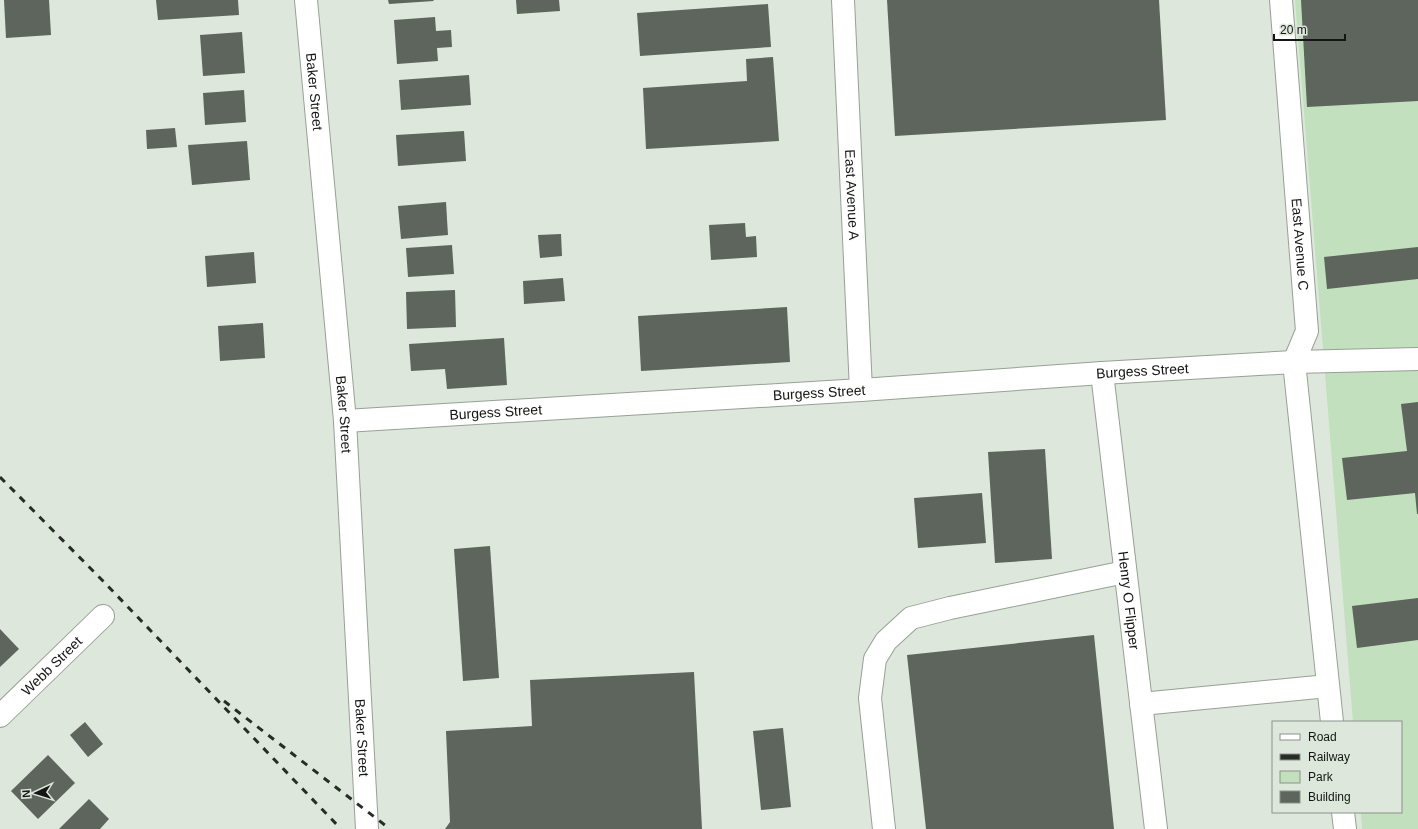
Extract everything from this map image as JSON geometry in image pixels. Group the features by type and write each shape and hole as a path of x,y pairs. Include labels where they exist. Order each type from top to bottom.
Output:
{"street":[{"name":"Baker Street","path":"306,0 345,421 367,829"},
{"name":"East Avenue A","path":"843,0 860,390"},
{"name":"East Avenue C","path":"1281,0 1307,331 1294,362"},
{"path":"1332,721 1294,362 1418,359"},
{"name":"Burgess Street","path":"345,421 1294,362"},
{"name":"Henry O Flipper","path":"1102,373 1156,829"},
{"path":"884,829 870,698 875,659 886,640 911,618 950,608 1125,572"},
{"name":"Webb Street","path":"0,716 103,616"},
{"path":"1141,704 1328,686"},
{"path":"1343,813 1345,829"}],"green space":[{"path":"1295,0 1418,0 1418,829 1362,829 1361,813 1402,813 1402,721 1353,721"}],"building":[{"path":"4,0 49,0 51,35 6,38"},
{"path":"156,0 238,0 239,15 158,20"},
{"path":"388,0 433,0 434,1 389,4"},
{"path":"516,0 559,0 560,11 517,14"},
{"path":"887,0 1159,0 1166,120 895,136"},
{"path":"1301,0 1418,0 1418,101 1307,107"},
{"path":"768,4 771,47 640,56 637,13"},
{"path":"435,17 436,31 451,30 452,47 437,48 438,61 397,64 394,20"},
{"path":"242,32 245,73 203,76 200,35"},
{"path":"773,57 779,141 646,149 643,88 747,81 746,59"},
{"path":"469,75 471,105 401,110 399,80"},
{"path":"244,90 246,122 205,125 203,93"},
{"path":"175,128 177,147 147,149 146,130"},
{"path":"464,131 466,161 398,166 396,135"},
{"path":"247,141 250,180 192,185 188,145"},
{"path":"446,202 448,235 401,239 398,206"},
{"path":"745,223 746,237 756,236 757,257 711,260 709,225"},
{"path":"561,234 562,256 540,258 538,235"},
{"path":"452,245 454,274 408,277 406,248"},
{"path":"1418,247 1418,279 1327,289 1324,257"},
{"path":"254,252 256,283 207,287 205,256"},
{"path":"563,278 565,301 524,304 523,281"},
{"path":"455,290 456,327 407,329 406,292"},
{"path":"787,307 790,362 641,371 638,316"},
{"path":"263,323 265,358 220,361 218,326"},
{"path":"504,338 507,385 447,389 445,369 411,371 409,344"},
{"path":"1418,402 1418,514 1415,493 1347,500 1342,458 1407,451 1401,404"},
{"path":"1045,449 1052,559 995,563 988,452"},
{"path":"982,493 986,543 918,548 914,498"},
{"path":"490,546 499,678 463,681 454,549"},
{"path":"1418,598 1418,640 1357,648 1352,606"},
{"path":"0,629 19,649 0,667"},
{"path":"1094,635 1114,829 926,829 907,655"},
{"path":"694,672 702,829 445,829 450,822 446,731 532,726 530,680"},
{"path":"85,722 103,744 88,757 70,735"},
{"path":"783,728 791,807 761,810 753,731"},
{"path":"48,755 75,783 38,819 11,791"},
{"path":"89,799 109,819 100,829 59,829"}],"railway":[{"path":"0,477 103,581 341,829"},
{"path":"224,701 390,829"}]}
